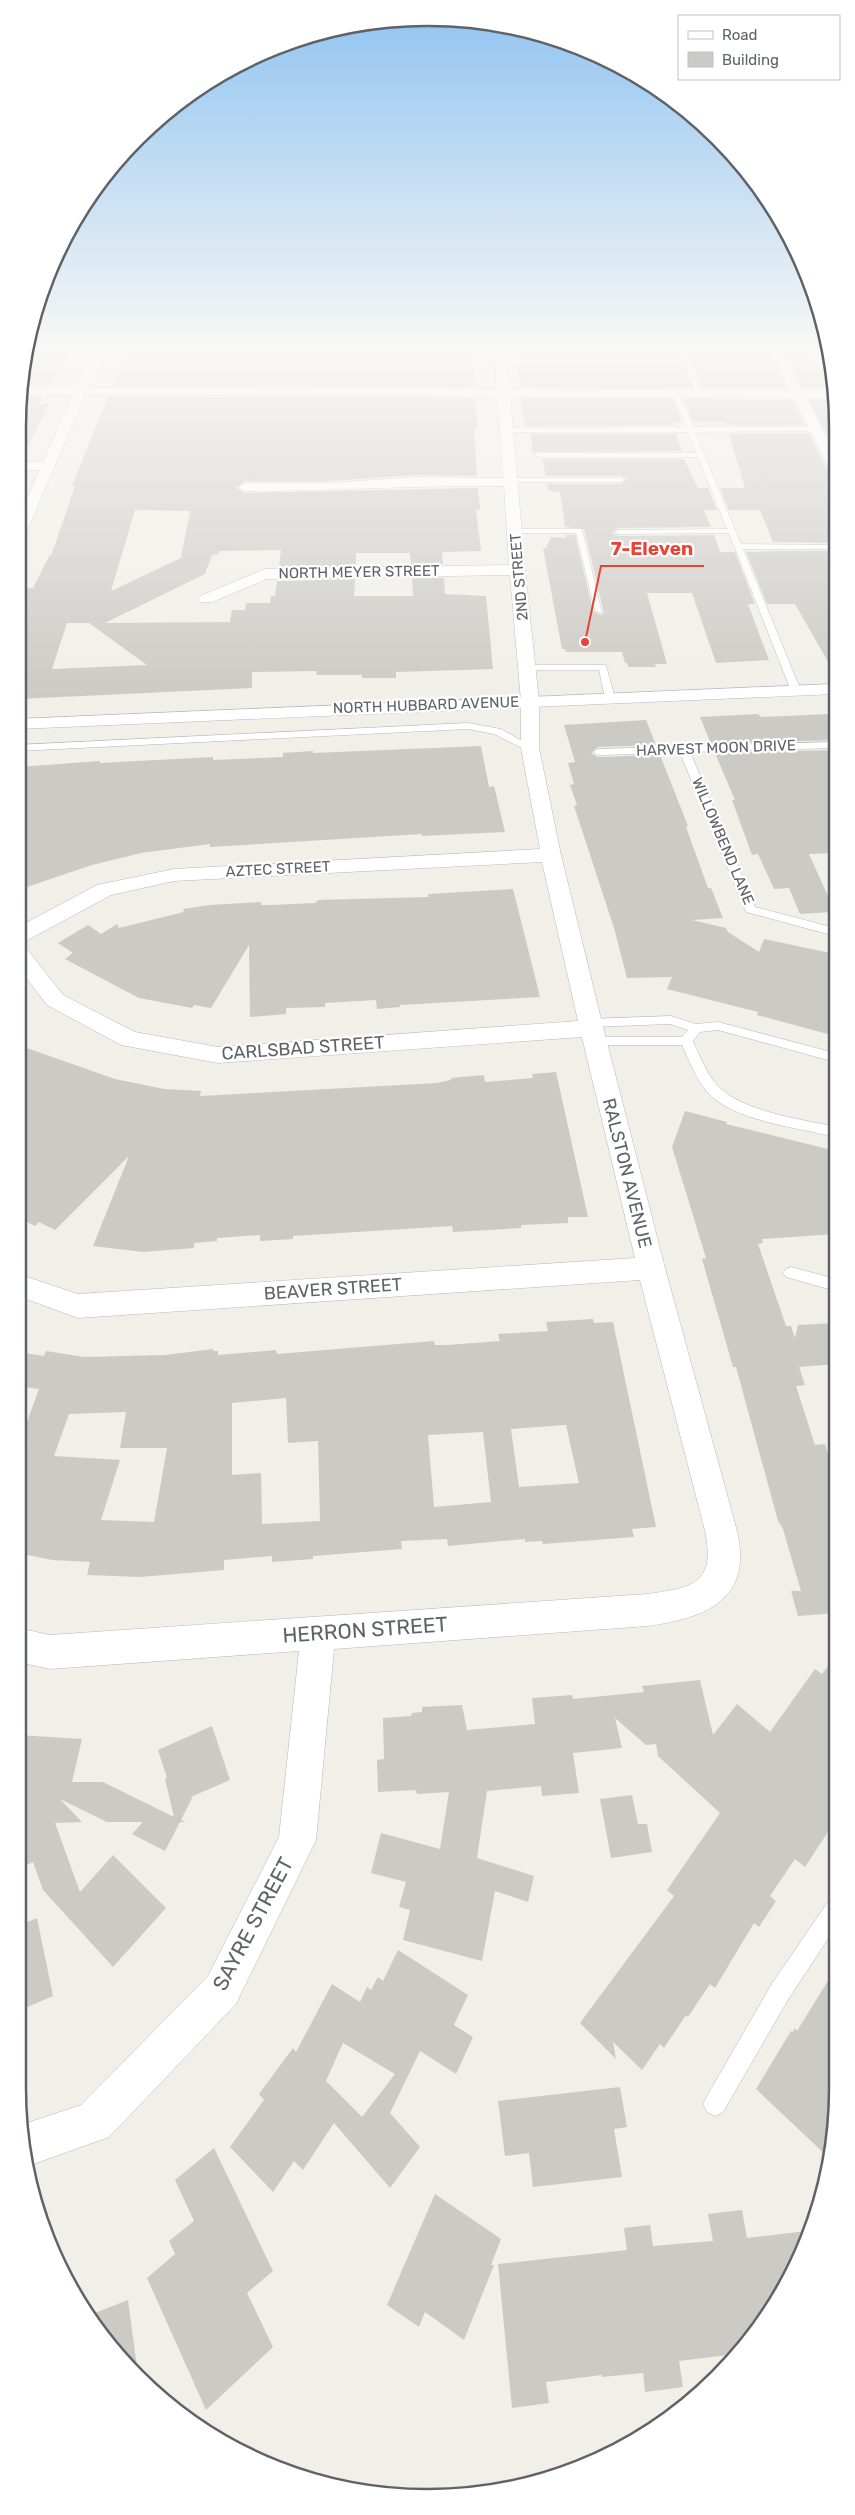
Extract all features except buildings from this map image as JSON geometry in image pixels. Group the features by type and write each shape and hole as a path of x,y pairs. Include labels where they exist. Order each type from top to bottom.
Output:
{"street":[{"name":"2ND STREET","path":"509,464 530,701 530,748"},
{"path":"26,466 48,466 26,517"},
{"path":"245,487 327,487 418,481 510,481"},
{"name":"NORTH MEYER STREET","path":"206,600 265,574 517,570"},
{"name":"NORTH HUBBARD AVENUE","path":"26,724 829,689"},
{"name":"RALSTON AVENUE","path":"530,748 551,855 592,1030 651,1268 724,1548 725,1562 722,1571 709,1592"},
{"name":"AZTEC STREET","path":"26,932 104,890 174,875 551,855"},
{"name":"CARLSBAD STREET","path":"26,962 55,1000 129,1039 218,1055 592,1030"},
{"name":"BEAVER STREET","path":"26,1288 78,1306 651,1268"},
{"name":"HERRON STREET","path":"26,1647 50,1652 647,1610 691,1601 709,1592"},
{"name":"SAYRE STREET","path":"31,2143 94,2122 222,1990 297,1840 318,1634"}],"lane":[{"path":"705,464 796,691"},
{"path":"510,481 621,480"},
{"path":"514,531 579,531 599,611"},
{"path":"618,532 732,531"},
{"path":"738,546 829,547"},
{"path":"527,668 603,667 610,698"},
{"path":"26,748 468,726 497,730 530,748"},
{"name":"HARVEST MOON DRIVE","path":"598,752 829,745"},
{"name":"WILLOWBEND LANE","path":"683,748 750,909 829,930"},
{"path":"592,1030 671,1020 696,1028 718,1026 829,1055"},
{"path":"686,1041 696,1028"},
{"path":"592,1030 686,1041"},
{"path":"686,1041 706,1080 718,1094 740,1106 829,1130"},
{"path":"791,1273 829,1283"},
{"path":"715,2104 781,1990 829,1918"}],"place":[{"name":"7-Eleven","path":"585,642"}]}
